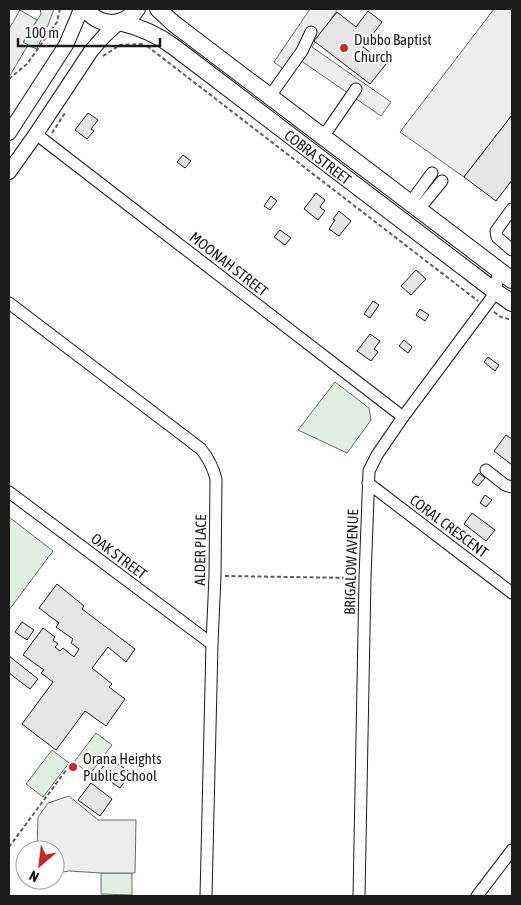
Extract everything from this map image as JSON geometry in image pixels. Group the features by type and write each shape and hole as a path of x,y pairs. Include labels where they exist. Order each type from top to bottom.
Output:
{"highway":[{"name":"COBRA STREET","path":"85,9 90,15 103,22 118,22 137,26 174,47 512,303"},
{"path":"118,22 127,19 137,9"},
{"name":"COBRA STREET","path":"158,9 173,23 512,280"}],"main road":[{"path":"9,133 66,45 81,9"},
{"path":"9,172 41,138 87,57 98,42 118,22"}],"street":[{"path":"270,96 302,51 311,32"},
{"path":"323,136 356,89"},
{"name":"MOONAH STREET","path":"41,138 403,417"},
{"path":"415,206 432,173"},
{"path":"415,206 442,181"},
{"path":"512,209 496,231 497,237 512,250"},
{"path":"499,226 502,232 512,241"},
{"path":"496,292 498,269"},
{"name":"BRIGALOW AVENUE","path":"359,896 369,471 377,455 403,417 496,292"},
{"name":"ALDER PLACE","path":"9,303 201,449 209,458 213,468 216,479 215,576 206,896"},
{"path":"486,470 505,485 512,486"},
{"name":"CORAL CRESCENT","path":"368,483 512,593"},
{"name":"OAK STREET","path":"9,492 212,644"},
{"path":"477,896 512,850"}],"path":[{"path":"9,79 27,64 57,22 60,9"},
{"path":"102,56 120,45 144,44 485,306 501,317 512,320"},
{"path":"41,138 67,110"},
{"path":"215,576 365,578"},
{"path":"9,847 67,769"},
{"path":"183,896 192,896"}],"green space":[{"path":"40,9 54,9 37,49 23,43 41,14"},
{"path":"335,382 369,408 371,420 347,453 298,430"},
{"path":"9,517 53,551 9,610"},
{"path":"96,733 112,745 90,774 74,762"},
{"path":"52,750 69,763 43,797 26,784"},
{"path":"101,873 132,873 132,895 101,894"}],"shaded area":[{"path":"310,9 337,10 312,47 391,102 381,116 297,58 287,72 274,62"},
{"path":"494,9 512,9 512,115 464,177 400,132"},
{"path":"20,10 37,20 23,42 28,45 9,77 9,29"},
{"path":"69,796 98,820 136,820 135,873 65,872 65,840 37,840 38,817 48,803"}],"building":[{"path":"368,11 382,22 363,47 386,64 370,84 314,41 337,12 356,27"},
{"path":"88,113 98,120 91,129 94,131 87,139 75,130"},
{"path":"512,115 512,180 496,201 464,177"},
{"path":"183,155 191,161 185,168 177,162"},
{"path":"316,193 325,200 320,207 325,211 318,220 304,209"},
{"path":"271,196 277,201 270,210 264,206"},
{"path":"339,211 351,221 339,236 329,229"},
{"path":"280,230 291,238 285,245 274,237"},
{"path":"416,270 426,279 411,295 401,286"},
{"path":"373,301 379,305 370,318 364,314"},
{"path":"420,309 429,315 425,321 416,315"},
{"path":"370,334 380,341 374,349 378,352 371,361 357,351"},
{"path":"404,340 412,347 408,353 399,346"},
{"path":"488,357 499,365 495,371 484,362"},
{"path":"506,435 512,439 512,465 494,451"},
{"path":"479,473 485,478 478,486 472,482"},
{"path":"485,495 492,500 486,507 480,503"},
{"path":"472,513 495,530 486,541 464,524"},
{"path":"57,584 84,606 82,609 135,649 126,662 108,647 92,668 112,684 109,687 125,699 106,726 85,711 56,750 22,724 53,682 41,673 44,670 23,655 43,628 55,637 53,640 58,644 55,647 60,651 63,648 74,657 79,649 71,643 73,639 56,627 59,623 39,608"},
{"path":"22,622 34,630 27,640 15,632"},
{"path":"9,656 38,679 30,689 9,673"},
{"path":"110,758 131,773 120,788 98,773"},
{"path":"91,783 112,799 100,816 78,800"}],"place":[{"name":"Dubbo Baptist Church","path":"344,48"},
{"name":"Orana Heights Public School","path":"73,767"}]}
